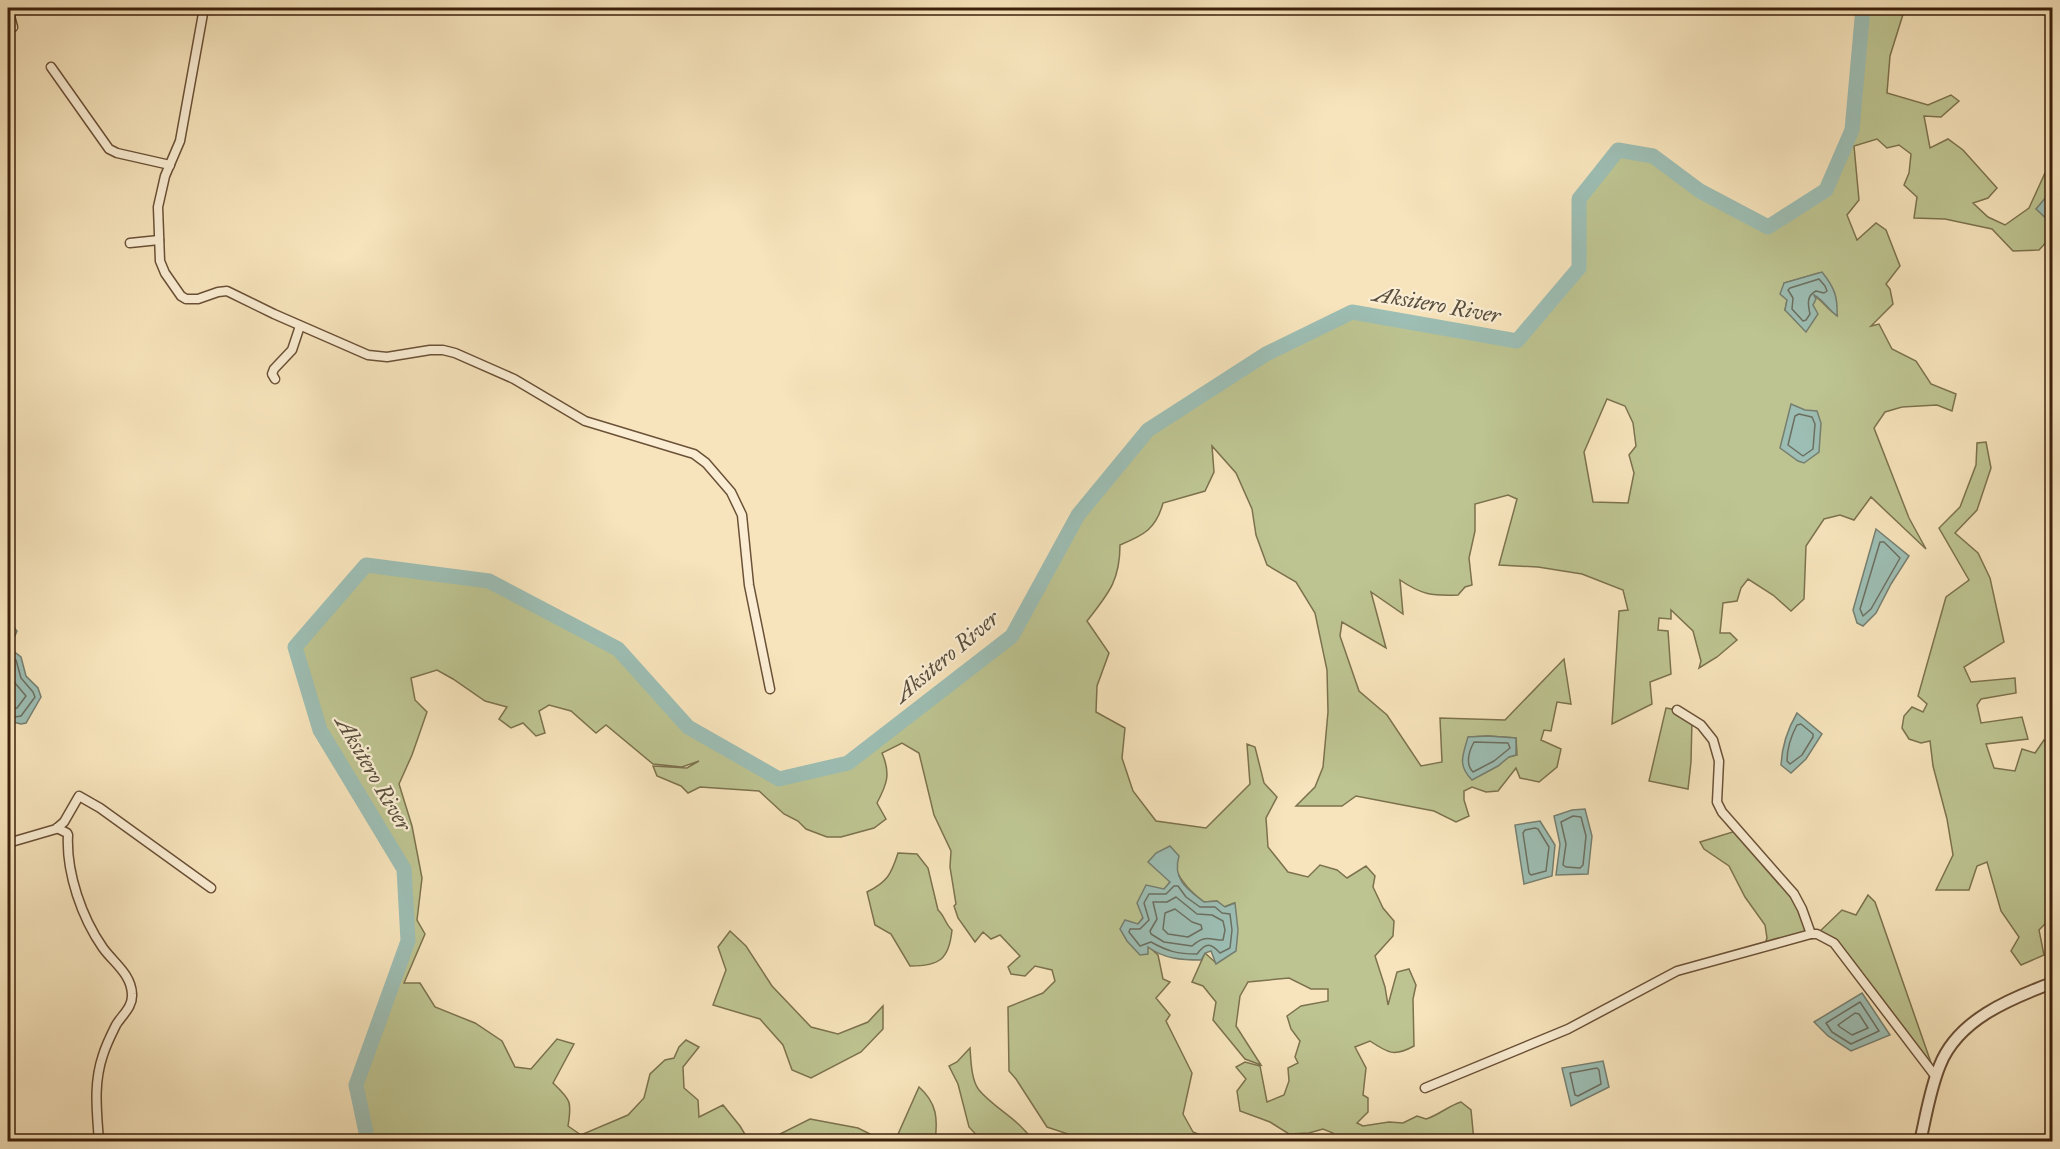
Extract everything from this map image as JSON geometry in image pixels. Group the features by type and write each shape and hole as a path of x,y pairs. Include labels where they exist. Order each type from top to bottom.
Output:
{"street":[{"path":"204,8 180,141 165,176 158,207 160,261 165,273 181,296 186,299 198,299 226,291 368,355 387,357 443,350 455,353 514,379 585,421 684,450 699,457 724,484 742,515 749,585 770,689"},
{"path":"8,9 13,27"},
{"path":"51,67 109,149 117,153 170,165"},
{"path":"130,243 159,240"},
{"path":"275,379 272,374 274,369 292,350 300,326"},
{"path":"1677,710 1701,725 1713,740 1719,761 1717,788 1719,807 1794,894 1811,934"},
{"path":"8,843 41,835 57,828 64,822 76,798 82,797 211,888"},
{"path":"57,828 68,835 68,853 74,881 93,932 104,950 127,977 132,991 132,1003 113,1030 98,1074 96,1104 99,1142"},
{"path":"1425,1088 1568,1029 1686,968 1811,934 1817,934 1834,943 1936,1077"},
{"path":"1920,1142 1936,1077 1947,1052 1962,1031 1999,1007 2052,984"}],"green space":[{"path":"1865,8 1905,8 1890,56 1887,93 1928,105 1951,95 1959,101 1941,117 1924,116 1930,148 1948,139 1963,150 1997,188 1988,198 1973,203 1988,217 2005,225 2029,208 2045,173 2052,168 2052,236 2039,250 2013,251 1992,229 1945,219 1914,218 1917,197 1904,185 1909,173 1911,154 1899,145 1887,148 1877,139 1854,146 1859,200 1847,215 1857,240 1876,223 1886,230 1900,266 1886,284 1890,289 1893,304 1871,326 1879,324 1892,349 1916,361 1931,384 1956,394 1952,411 1937,405 1902,407 1885,412 1874,428 1909,518 1926,549 1871,497 1854,520 1840,515 1824,519 1806,546 1804,599 1791,611 1773,595 1748,579 1741,588 1737,601 1723,603 1720,633 1730,633 1737,640 1717,657 1699,668 1701,661 1693,631 1671,610 1671,619 1659,618 1658,630 1668,631 1671,674 1650,682 1652,704 1612,724 1619,611 1628,610 1623,590 1582,574 1538,567 1499,565 1517,499 1508,495 1475,504 1475,531 1469,558 1472,585 1465,587 1458,595 1441,595 1421,592 1400,580 1403,614 1371,592 1386,648 1342,622 1340,636 1359,691 1387,715 1421,766 1442,762 1440,718 1505,720 1564,659 1571,704 1557,702 1551,731 1544,730 1541,740 1561,749 1557,767 1539,782 1520,778 1516,768 1498,791 1486,792 1472,787 1464,791 1469,816 1456,822 1434,811 1356,796 1342,806 1296,806 1315,787 1323,767 1328,712 1327,670 1315,613 1296,582 1267,565 1256,535 1252,509 1236,473 1212,446 1214,472 1205,491 1163,503 1157,519 1148,530 1120,545 1115,578 1101,603 1087,621 1109,653 1097,686 1096,712 1125,728 1122,758 1133,791 1156,821 1206,828 1250,784 1247,744 1255,747 1264,783 1277,797 1266,818 1268,847 1288,872 1308,877 1320,865 1337,870 1347,878 1366,866 1375,876 1373,887 1383,908 1394,921 1393,936 1375,956 1388,1005 1397,972 1409,969 1416,985 1413,999 1414,1046 1401,1052 1387,1051 1370,1041 1355,1047 1366,1068 1363,1095 1368,1098 1368,1112 1357,1123 1363,1126 1389,1122 1403,1123 1417,1116 1426,1119 1461,1102 1471,1110 1474,1141 1336,1141 1333,1133 1323,1129 1309,1133 1289,1134 1270,1122 1240,1111 1237,1091 1246,1079 1236,1067 1245,1062 1260,1066 1267,1102 1284,1095 1289,1081 1288,1068 1298,1063 1295,1057 1300,1041 1291,1029 1287,1016 1301,1006 1328,1001 1328,989 1311,989 1289,978 1248,982 1240,996 1236,1026 1261,1065 1245,1059 1213,1020 1216,1002 1203,986 1192,982 1205,953 1216,963 1234,903 1224,907 1217,901 1204,902 1187,887 1175,868 1170,882 1138,924 1148,946 1158,955 1163,979 1170,982 1156,998 1170,1015 1166,1021 1192,1073 1183,1114 1193,1132 1215,1141 1070,1141 1068,1134 1047,1127 1009,1071 1008,1007 1043,993 1055,981 1052,970 1035,966 1025,976 1011,974 1008,967 1020,956 1000,935 991,939 983,932 975,942 958,918 954,906 956,904 950,867 951,851 934,815 919,753 902,743 882,753 887,779 877,803 886,819 874,828 841,837 827,837 806,829 798,821 784,814 759,791 700,787 688,793 681,786 657,776 653,766 687,768 699,761 682,767 653,764 606,725 596,733 571,711 549,705 539,711 545,733 536,736 523,723 511,728 499,719 507,707 485,701 437,670 411,678 415,700 427,712 399,784 412,826 422,878 417,920 425,934 404,983 420,983 435,1007 475,1023 502,1041 515,1067 531,1069 557,1039 574,1044 553,1083 569,1102 568,1126 581,1135 628,1115 644,1098 650,1074 665,1060 674,1058 679,1047 686,1040 699,1047 683,1067 684,1088 698,1100 699,1117 723,1105 749,1141 368,1141 356,1085 408,941 404,869 320,730 295,647 366,565 489,581 618,649 688,727 779,779 848,763 1012,636 1078,515 1148,430 1266,354 1352,312 1516,344 1579,268 1579,199 1618,150 1653,156 1700,191 1772,226 1826,190 1852,130","holes":["1819,273 1837,315 1813,295 1813,305 1785,310 1787,300 1784,283","1607,399 1625,406 1633,423 1636,446 1629,455 1634,473 1628,503 1593,502 1584,452","1468,737 1516,738 1517,755 1509,757"]},
{"path":"1986,442 1991,468 1977,510 1955,533 1978,553 1990,578 2004,642 1964,667 1971,682 2015,678 2016,693 1981,699 1977,705 1981,723 2022,717 2028,739 1986,744 1994,768 2015,771 2022,749 2035,753 2044,740 2052,748 2052,857 2049,858 2052,861 2052,917 2039,930 2044,955 2021,965 2011,951 2019,937 2001,911 1987,862 1977,866 1969,890 1936,890 1953,855 1947,819 1933,766 1930,741 1921,743 1909,739 1902,728 1904,716 1912,707 1923,712 1927,704 1918,696 1946,597 1969,580 1939,528 1960,507 1976,465 1977,443"},
{"path":"1666,708 1677,710 1692,719 1688,789 1649,781"},
{"path":"1739,830 1794,894 1811,934 1764,947 1767,938 1765,925 1745,897 1729,866 1704,849 1700,842"},
{"path":"898,853 917,854 928,868 938,910 952,930 945,955 935,963 910,966 891,934 875,925 867,892 887,877"},
{"path":"1868,895 1875,902 1936,1077 1834,943 1817,934 1842,910 1856,915"},
{"path":"730,931 746,946 772,986 811,1027 838,1034 868,1022 883,1006 883,1029 861,1052 811,1078 792,1070 783,1045 760,1019 713,1005 726,970 718,947"},
{"path":"970,1048 976,1086 992,1103 1021,1126 1033,1141 982,1141 969,1127 958,1084 949,1066 957,1062"},
{"path":"919,1087 933,1105 936,1126 935,1141 895,1141"},
{"path":"810,1119 858,1128 870,1134 870,1141 768,1141"}],"water":[{"path":"2052,190 2052,224 2036,209"},
{"path":"1822,272 1834,292 1837,316 1814,295 1816,299 1813,305 1818,314 1806,332 1785,310 1787,300 1780,294 1784,283"},
{"path":"1791,404 1805,410 1817,411 1821,423 1819,452 1804,463 1780,448"},
{"path":"1876,529 1909,556 1876,613 1863,626 1857,623 1853,610"},
{"path":"8,620 17,631 11,645 12,650 21,657 26,676 38,688 41,697 26,723 13,722 8,726"},
{"path":"1797,713 1822,734 1806,759 1791,773 1781,765 1790,725"},
{"path":"1468,737 1516,738 1516,755 1472,780 1463,765"},
{"path":"1585,809 1592,836 1588,874 1556,875 1560,844 1554,816 1572,810"},
{"path":"1540,821 1555,845 1552,876 1524,884 1515,825"},
{"path":"1170,846 1179,856 1177,864 1179,877 1192,893 1204,902 1217,901 1225,907 1235,903 1238,930 1236,951 1216,964 1211,951 1205,953 1201,960 1167,956 1148,947 1148,954 1140,955 1120,929 1125,920 1138,924 1143,918 1137,903 1146,885 1164,889 1170,882 1148,862 1156,853"},
{"path":"1862,993 1890,1035 1851,1051 1828,1036 1814,1022"},
{"path":"1603,1061 1609,1087 1571,1106 1562,1068"}],"waterway":[{"name":"Aksitero River","path":"368,1142 356,1085 408,941 404,869 320,730 295,647 366,565 489,581 618,649 688,727 779,779 848,763 1012,636 1078,515 1148,430 1266,354 1352,312 1517,341 1579,268 1579,199 1618,150 1653,156 1700,191 1768,227 1826,190 1852,130 1863,8"}]}
